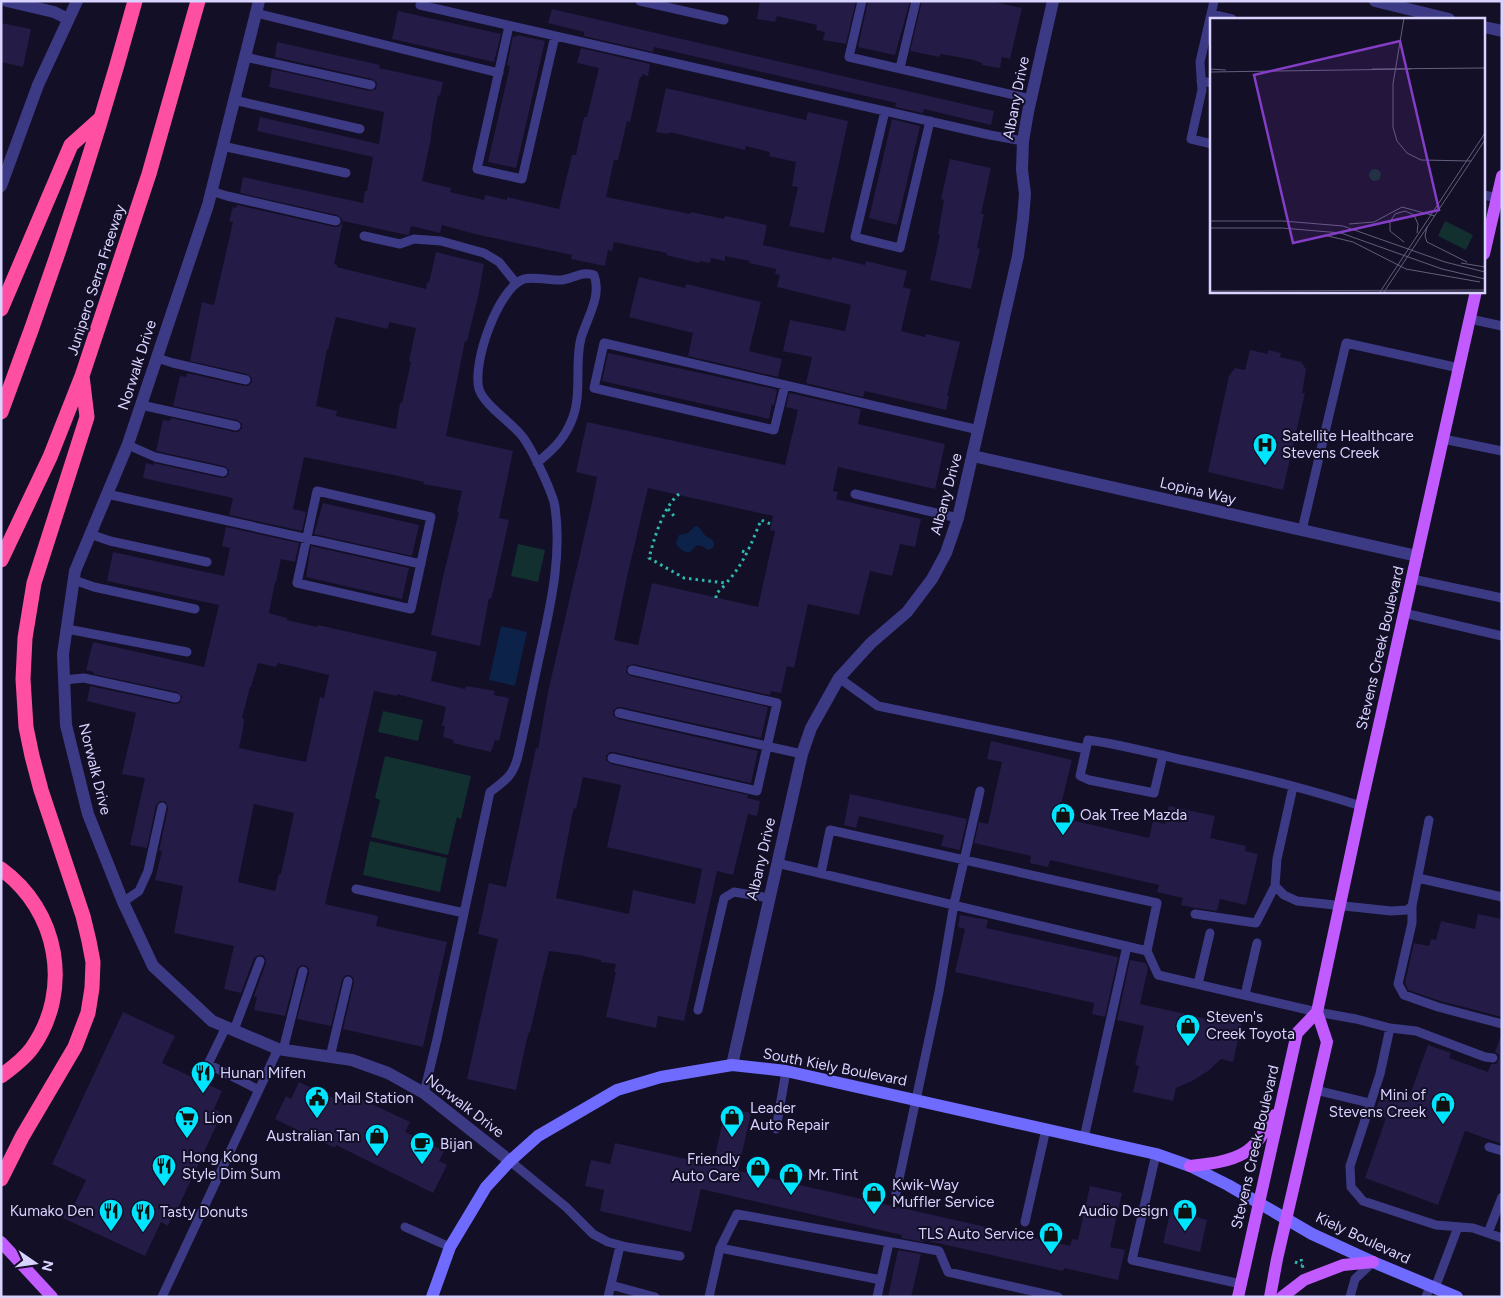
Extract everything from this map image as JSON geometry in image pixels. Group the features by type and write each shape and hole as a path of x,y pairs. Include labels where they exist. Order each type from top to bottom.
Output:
{"highway":[{"path":"1,412 65,233 135,1"},
{"name":"Junipero Serra Freeway","path":"1,560 50,457 82,376 149,174 198,1"},
{"path":"1,308 71,144 101,118"},
{"path":"1,1178 22,1136 75,1047 88,1013 92,988 93,962 85,924 41,790 32,756 26,727 23,679 25,638 34,583 87,418 82,376"},
{"path":"1,869 10,875 36,905 46,923 53,944 56,966 51,1008 43,1029 32,1048 1,1076"}],"main road":[{"path":"1486,235 1490,196 1502,176"},
{"name":"Stevens Creek Boulevard","path":"1270,1297 1327,1042 1318,1012 1361,806 1476,292"},
{"name":"Stevens Creek Boulevard","path":"1239,1290 1297,1033 1318,1012"},
{"name":"South Kiely Boulevard","path":"432,1297 450,1247 486,1187 538,1136 617,1090 661,1077 732,1065 786,1071 1156,1154 1190,1166 1260,1202"},
{"path":"1190,1166 1221,1161 1245,1152 1260,1137 1280,1107"},
{"name":"Kiely Boulevard","path":"1260,1202 1310,1232 1430,1290 1457,1297"},
{"path":"1,1242 52,1297"},
{"path":"1282,1297 1304,1280 1343,1265 1373,1262"}],"street":[{"path":"7,1 54,12 68,19"},
{"path":"2,181 38,85 76,1"},
{"name":"Albany Drive","path":"732,1065 802,754 811,728 839,678 871,643 908,612 932,579 946,553 958,518 979,430 1020,237 1024,194 1022,170 1023,141 1052,1"},
{"path":"1375,1 1431,17"},
{"name":"Norwalk Drive","path":"257,7 211,191 142,405 128,446 75,571 63,654 66,725 88,814 123,902 153,966 212,1021 280,1049 352,1060 388,1074 424,1093 510,1162"},
{"path":"1486,27 1502,31"},
{"name":"Lopina Way","path":"972,456 1417,556"}],"lane":[{"path":"640,1 724,20"},
{"path":"862,1 849,57 1031,99"},
{"path":"900,68 916,1"},
{"path":"1210,18 1214,1"},
{"path":"420,5 1023,141"},
{"path":"257,7 499,73"},
{"path":"1211,14 1228,18"},
{"path":"1210,18 1200,62 1202,90 1191,139 1210,144"},
{"path":"509,26 477,169 522,179 555,36"},
{"path":"245,57 371,85"},
{"path":"1201,81 1210,83"},
{"path":"234,100 360,129"},
{"path":"885,111 855,237 900,248 930,121"},
{"path":"222,146 346,173"},
{"path":"211,191 336,221"},
{"path":"364,236 400,244 414,239 441,241 484,252 499,262 516,283"},
{"path":"424,1093 490,792 508,779 514,770 552,597 556,567 555,506 537,463 530,446 522,435 483,398 477,376 479,359 494,315 507,291 516,283 526,278 558,280 570,279 585,273 594,275 596,294 578,353 579,378 572,420 560,443 537,463"},
{"path":"1470,319 1502,326"},
{"path":"785,385 774,430 594,388 604,343 979,430"},
{"path":"1302,530 1346,343 1459,368"},
{"path":"157,358 246,380"},
{"path":"142,405 236,426"},
{"path":"1443,438 1502,451"},
{"path":"128,446 155,456 223,472"},
{"path":"318,491 431,517 411,608 297,583 307,539 318,491"},
{"path":"107,494 421,564"},
{"path":"855,494 958,518"},
{"path":"90,534 110,541 207,562"},
{"path":"1412,579 1502,598"},
{"path":"74,580 94,587 195,609"},
{"path":"1404,613 1502,636"},
{"path":"66,629 187,652"},
{"path":"612,758 757,791 768,746 777,703 632,670"},
{"path":"64,680 84,678 176,698"},
{"path":"839,678 878,706 1086,749"},
{"path":"619,713 802,754"},
{"path":"1163,755 1155,790 1152,794 1080,776 1088,740 1163,755 1361,806"},
{"path":"1195,914 1256,923 1275,886 1277,859 1293,787"},
{"path":"896,1192 939,992 954,904 980,792"},
{"path":"123,902 139,891 148,871 162,808"},
{"path":"1429,820 1412,906 1412,923 1398,984 1404,995 1438,1007 1502,1024"},
{"path":"821,873 830,830 1157,903 1147,951 1158,975 1390,1028 1416,1031 1485,1057 1493,1058"},
{"path":"777,864 954,904 1147,951"},
{"path":"1418,878 1502,897"},
{"path":"1275,886 1284,895 1298,901 1391,911 1408,910 1412,906"},
{"path":"356,889 464,912"},
{"path":"698,1010 724,898 734,892 769,898"},
{"path":"1198,984 1210,933"},
{"path":"1245,995 1257,943"},
{"path":"1084,1138 1127,946"},
{"path":"259,1090 208,1064 230,1029 260,960"},
{"path":"162,1297 280,1049 303,971"},
{"path":"330,1057 348,981"},
{"path":"1390,1028 1380,1074 1350,1166 1351,1188 1364,1201 1436,1225 1473,1228 1502,1238"},
{"path":"776,1129 786,1071"},
{"path":"1316,1090 1370,1104"},
{"path":"1025,1222 1046,1128"},
{"path":"1489,1146 1502,1151"},
{"path":"1156,1154 1132,1260 1239,1290"},
{"path":"510,1162 566,1207 593,1234 620,1246 680,1256"},
{"path":"1488,1233 1502,1197"},
{"path":"709,1297 720,1248 737,1214 939,1251 948,1272 1058,1297"},
{"path":"405,1226 450,1247"},
{"path":"1430,1290 1458,1227"},
{"path":"877,1297 889,1243"},
{"path":"608,1297 620,1246"},
{"path":"720,1248 881,1280"},
{"path":"1350,1297 1355,1279 1373,1262"},
{"path":"611,1285 655,1297"}],"path":[{"path":"679,494 668,509 654,539 649,558 684,578 726,584"},
{"path":"668,509 674,516"},
{"path":"716,598 716,594 735,575 761,520 773,525"},
{"path":"742,551 747,553"},
{"path":"1295,1262 1302,1265"}],"green space":[{"path":"518,544 545,550 538,582 511,576"},
{"path":"383,711 423,720 418,741 378,732"},
{"path":"385,756 471,776 461,819 457,817 448,855 371,837 380,800 375,798"},
{"path":"370,841 447,858 440,892 363,875"}],"water":[{"path":"697,526 713,541 714,547 708,550 697,545 690,552 686,552 678,547 676,543 679,535 688,533"},
{"path":"501,626 527,632 515,686 489,680"}],"building":[{"path":"760,1 856,1 846,44 823,40 825,32 816,30 817,25 777,16 775,22 757,19"},
{"path":"868,1 910,1 895,55 858,47"},
{"path":"922,1 990,1 1022,8 1010,59 1002,57 1000,68 982,65 982,63 974,60 941,54 940,57 910,51"},
{"path":"552,9 994,111 991,125 924,109 923,113 895,107 896,103 654,47 653,52 584,36 584,32 548,23"},
{"path":"398,11 501,34 494,62 392,39"},
{"path":"1,23 31,29 23,67 1,62"},
{"path":"517,35 545,41 516,168 488,162 510,66 507,65 513,36 516,37"},
{"path":"277,42 380,65 379,68 443,82 440,96 438,95 422,181 451,188 450,192 484,200 485,195 507,200 507,197 559,209 572,155 576,155 584,117 587,117 599,68 577,63 581,48 650,64 648,76 642,74 642,77 640,77 630,122 627,121 618,160 614,160 606,197 690,214 691,212 724,219 725,216 767,225 763,245 831,260 832,257 865,265 866,261 907,271 903,287 911,289 901,331 925,337 926,334 960,342 947,396 949,397 946,410 865,391 863,397 806,383 812,357 783,351 790,320 845,331 851,305 777,287 780,275 775,274 776,269 725,256 725,261 711,258 710,263 700,261 699,263 666,255 667,253 614,242 612,251 608,250 605,266 571,259 572,255 442,225 440,233 411,226 407,235 343,221 334,264 337,267 426,289 436,252 484,264 478,297 467,341 465,341 446,436 513,451 499,518 509,520 494,588 491,599 489,598 480,646 431,635 462,491 304,457 293,509 306,512 302,531 229,515 233,498 143,478 146,463 153,465 154,463 222,478 229,474 229,470 224,466 156,451 163,420 170,421 171,418 235,432 242,428 242,424 237,420 173,406 180,376 186,377 187,373 245,386 252,382 252,378 247,374 190,361 202,302 214,305 233,222 229,221 233,207 236,208 237,205 335,227 342,223 342,219 337,215 240,193 243,177 363,203 365,191 367,191 373,157 257,131 260,117 379,144 384,112 269,87 272,69 370,91 376,89 377,83 372,79 275,57","holes":["336,317 388,329 389,322 416,328 409,361 411,362 402,403 400,403 396,429 336,416 337,411 316,406 327,349"]},
{"path":"666,88 806,120 808,112 848,121 824,233 789,226 798,187 792,186 796,162 769,156 770,152 746,146 745,150 669,132 669,134 656,132"},
{"path":"892,119 920,126 897,225 869,218"},
{"path":"950,159 991,168 981,214 984,214 977,248 980,249 971,289 930,280 940,235 938,234 944,200 941,199"},
{"path":"639,277 685,288 686,284 761,302 749,351 782,359 778,377 688,356 693,333 629,317"},
{"path":"1250,350 1268,354 1268,350 1281,353 1280,357 1301,362 1306,369 1302,393 1305,393 1283,490 1208,472 1229,376 1235,368 1245,370"},
{"path":"608,353 775,389 777,391 769,419 602,381"},
{"path":"789,393 861,409 858,424 945,444 935,489 838,467 833,491 838,492 836,499 921,519 915,547 900,544 892,576 870,571 859,615 808,604 794,668 787,666 781,693 771,691 770,695 633,664 627,666 626,672 631,676 768,707 761,738 620,707 613,711 613,715 618,719 758,751 751,783 613,752 606,756 606,760 611,764 748,795 747,798 760,801 757,816 748,814 733,875 717,871 684,1021 658,1016 656,1028 606,1017 616,964 601,962 601,960 579,955 549,951 516,1090 467,1079 498,939 478,934 489,883 506,887 597,477 576,472 587,422 785,465 798,410 786,407","holes":["648,488 773,516 770,530 775,531 758,607 652,583 638,645 614,640","583,777 621,785 607,847 702,869 695,904 633,890 629,914 556,898 572,816 574,808 576,809"]},
{"path":"323,503 419,525 412,556 314,534"},
{"path":"226,527 299,543 295,562 281,559 269,613 287,618 287,620 317,627 318,625 437,652 431,681 465,689 466,686 495,691 494,695 509,698 499,741 495,740 491,752 453,743 454,740 443,737 445,726 442,726 446,707 397,694 397,696 374,691 325,904 378,916 376,926 447,942 423,1047 343,1029 354,982 350,975 346,975 342,980 331,1026 297,1019 309,973 309,969 305,965 301,965 297,969 285,1016 254,1010 257,997 254,996 266,963 263,955 254,958 241,993 224,989 234,946 174,933 183,886 155,880 162,851 159,851 168,808 166,802 160,801 156,805 147,848 130,845 145,778 122,774 136,713 87,701 90,686 175,704 180,703 182,697 177,692 93,674 94,672 86,670 93,642 204,667 219,605 107,581 113,552 224,576 230,548 222,546","holes":["258,663 276,667 278,663 329,675 324,698 320,697 306,762 239,748 243,729 244,719 242,718","254,804 294,813 281,874 279,874 275,891 238,882"]},
{"path":"311,546 409,568 402,599 306,577"},
{"name":"Oak Tree Mazda","path":"991,741 1072,760 1058,817 1149,838 1153,821 1165,824 1169,806 1215,816 1210,838 1246,846 1245,851 1258,854 1246,905 1220,899 1217,911 1181,905 1183,898 1157,892 1159,885 1050,860 1048,867 1030,863 1031,856 974,843 979,822 988,824 1002,762 987,759"},
{"path":"850,794 967,819 960,850 941,846 944,835 859,816 856,828 844,825"},
{"path":"1478,914 1502,919 1502,1017 1440,1001 1408,990 1405,983 1414,943 1429,946 1431,939 1436,940 1441,921 1475,929"},
{"path":"960,915 988,920 986,928 1118,957 1105,1017 1092,1014 1094,1003 955,972 965,929 958,927"},
{"name":"Steven's Creek Toyota","path":"1130,960 1146,963 1148,968 1140,1004 1208,1019 1210,1011 1243,1018 1233,1062 1221,1059 1208,1071 1176,1088 1173,1101 1133,1092 1139,1066 1135,1065 1144,1026 1117,1020"},
{"path":"123,1012 175,1036 162,1063 222,1091 214,1109 222,1113 193,1176 168,1226 161,1222 145,1256 63,1218 68,1207 72,1209 86,1180 52,1164"},
{"name":"Mini of Stevens Creek","path":"1500,1038 1502,1038 1502,1144 1465,1131 1438,1205 1365,1178 1386,1118 1374,1114 1384,1088 1409,1097 1428,1045 1451,1053 1449,1058 1488,1072 1491,1064 1496,1064 1499,1059 1499,1055 1495,1052"},
{"path":"299,1082 344,1103 347,1097 355,1101 357,1097 410,1122 405,1132 444,1151 439,1161 447,1165 433,1193 336,1145 335,1148 275,1119 286,1096 291,1099"},
{"path":"726,1107 751,1113 738,1171 1070,1246 1072,1239 1078,1240 1090,1186 1122,1193 1110,1247 1125,1250 1118,1280 1064,1268 1063,1271 924,1240 923,1242 901,1238 902,1235 701,1189 691,1232 600,1211 604,1190 585,1186 591,1160 610,1164 615,1143 713,1165"},
{"name":"Audio Design","path":"1171,1209 1207,1220 1200,1252 1163,1243"},
{"path":"898,1250 921,1254 911,1297 888,1297"}],"place":[{"name":"Satellite Healthcare Stevens Creek","path":"1265,466"},
{"name":"Oak Tree Mazda","path":"1063,836"},
{"name":"Steven's Creek Toyota","path":"1188,1047"},
{"name":"Hunan Mifen","path":"203,1094"},
{"name":"Mail Station","path":"317,1119"},
{"name":"Mini of Stevens Creek","path":"1443,1125"},
{"name":"Leader Auto Repair","path":"732,1138"},
{"name":"Lion","path":"187,1139"},
{"name":"Australian Tan","path":"377,1157"},
{"name":"Bijan","path":"422,1165"},
{"name":"Hong Kong Style Dim Sum","path":"164,1187"},
{"name":"Friendly Auto Care","path":"758,1189"},
{"name":"Mr. Tint","path":"791,1196"},
{"name":"Kwik-Way Muffler Service","path":"874,1215"},
{"name":"Kumako Den","path":"111,1232"},
{"name":"Audio Design","path":"1185,1232"},
{"name":"Tasty Donuts","path":"143,1233"},
{"name":"TLS Auto Service","path":"1051,1255"}]}
